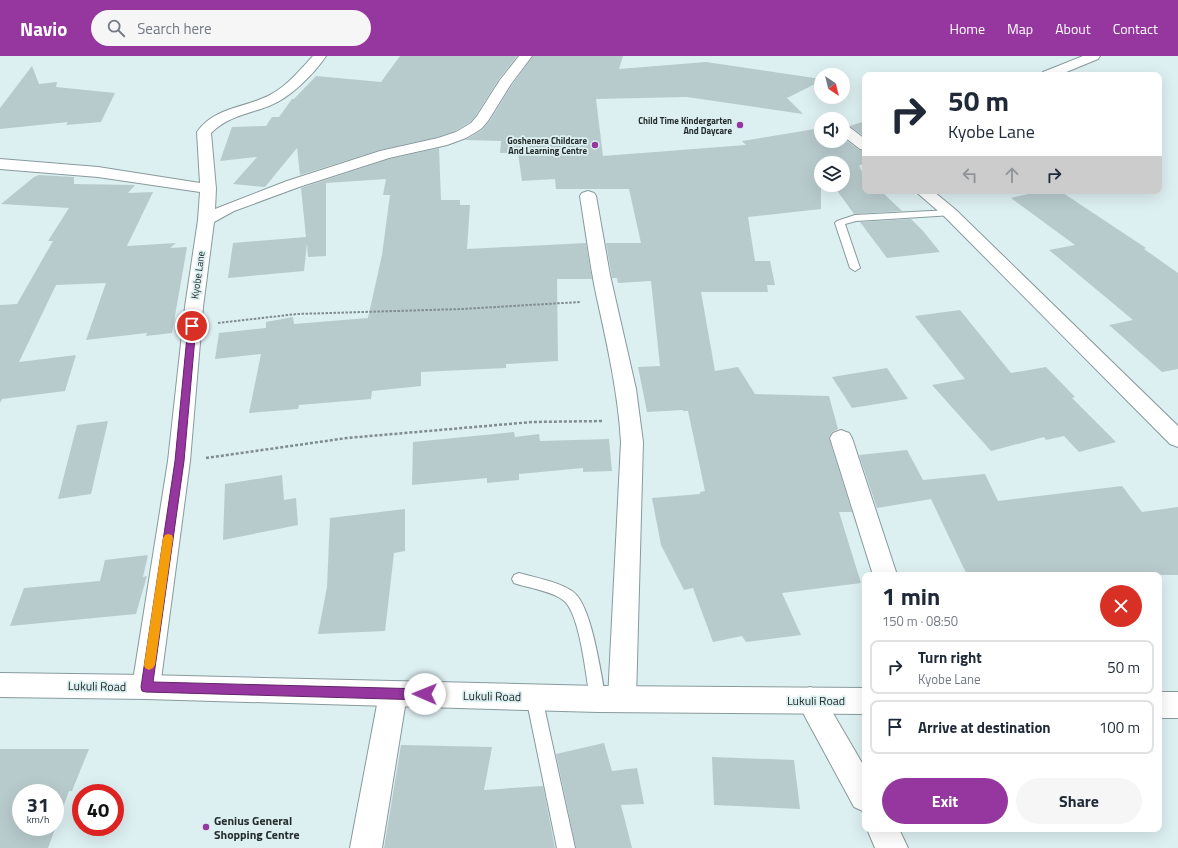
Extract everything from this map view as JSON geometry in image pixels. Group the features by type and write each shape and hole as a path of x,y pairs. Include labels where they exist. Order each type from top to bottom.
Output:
{"street":[{"name":"Kyobe Lane","path":"146,687 179,461 192,326 206,220 208,189 204,132 213,121 231,113 272,100 282,94 320,56"},
{"path":"206,220 228,208 293,184 386,154 442,142 461,135 476,126 483,118 505,83 526,56"},
{"path":"1055,72 1094,56"},
{"path":"850,134 862,144"},
{"path":"0,164 98,172 208,189"},
{"path":"927,194 950,213 1178,439"},
{"path":"588,196 607,300 616,337 631,421 632,442 610,699"},
{"path":"841,438 884,572"},
{"name":"Lukuli Road","path":"0,685 146,687 610,699 862,701"},
{"path":"366,848 393,694"},
{"path":"810,700 862,792"},
{"path":"1162,705 1178,705"},
{"path":"884,832 892,848"}],"lane":[{"path":"855,268 840,223 855,218 950,213"},
{"path":"519,579 569,596 578,608 584,632 610,699"},
{"path":"534,697 566,848"}],"path":[{"path":"192,326 297,314 462,309 607,300"},
{"path":"179,461 371,436 532,422 631,421"}],"building":[{"path":"400,56 517,56 499,79 476,115 470,122 455,131 438,137 380,150 300,175 297,148 265,187 233,184 257,157 220,161 232,127 266,126 272,117 279,117 292,99 294,99 316,76 381,82"},
{"path":"533,56 623,56 619,69 706,62 814,78 814,84 787,98 803,114 687,97 596,99 603,156 746,145 742,141 814,129 814,148 850,148 850,143 862,150 862,164 859,166 862,172 862,194 884,194 902,211 854,214 838,192 850,192 850,156 814,156 814,192 821,192 821,209 748,217 755,261 770,261 775,285 767,285 768,292 701,292 715,371 738,367 755,394 829,396 838,429 832,432 829,438 852,512 839,512 861,583 782,593 801,635 746,642 742,636 713,642 693,588 684,590 661,545 652,498 700,494 700,492 705,491 688,411 647,412 638,367 660,366 651,281 618,283 617,278 612,278 606,243 641,243 629,189 556,189 555,179 522,181 518,153 500,153 501,141 465,140 482,130 489,122 512,85"},
{"path":"32,66 39,84 57,82 56,87 115,93 101,122 66,125 68,122 0,129 0,108"},
{"path":"862,122 862,135 850,126"},
{"path":"439,148 441,200 460,200 460,205 470,205 467,249 586,243 592,279 557,279 558,361 506,364 506,368 421,372 421,386 372,391 371,399 299,405 298,409 249,413 261,354 215,359 219,333 266,328 266,322 293,317 294,324 368,318 382,255 390,195 383,195 386,179 326,183 326,256 308,257 307,243 304,271 228,278 233,243 306,237 301,188 389,159"},
{"path":"39,175 74,177 74,184 135,185 128,193 153,192 127,246 176,243 170,248 187,247 172,333 146,336 147,333 86,340 106,283 56,285 19,362 76,355 65,391 2,399 0,403 0,305 17,304 53,241 48,241 69,208 1,204 34,177"},
{"path":"1028,194 1065,194 1146,248 1144,249 1178,273 1178,369 1162,372 1109,325 1133,320 1049,250 1075,245 1011,198"},
{"path":"911,219 940,252 887,258 860,222"},
{"path":"960,310 1011,373 1046,367 1075,397 1072,398 1116,442 1079,452 1064,436 1046,440 1044,437 991,451 932,385 965,379 915,316"},
{"path":"887,368 908,399 852,408 832,377"},
{"path":"108,421 91,494 58,499 77,425"},
{"path":"514,432 515,437 539,434 540,441 609,439 612,471 583,472 583,468 519,474 519,480 487,483 487,478 412,485 413,442"},
{"path":"907,450 923,480 985,474 998,501 1122,486 1142,512 1178,507 1178,575 1162,575 1162,572 966,572 931,499 877,508 859,455"},
{"path":"282,475 284,500 296,498 298,525 223,540 225,484"},
{"path":"405,509 405,551 394,553 385,631 318,634 327,587 330,518"},
{"path":"148,555 143,577 147,576 136,614 10,626 24,588 100,581 105,560"},
{"path":"604,743 612,771 637,768 644,804 621,805 632,848 576,848 556,754"},
{"path":"401,745 492,747 484,790 543,786 555,848 384,848"},
{"path":"0,749 89,749 75,784 72,784 72,791 69,791 64,805 64,784 12,784 12,836 52,836 48,848 0,848"},
{"path":"712,757 794,760 800,809 714,805"}],"slow traffic":[{"path":"149,665 168,538"}],"place":[{"name":"Child Time Kindergarten And Daycare","path":"740,125"},
{"name":"Goshenera Childcare And Learning Centre","path":"595,145"},
{"name":"Genius General Shopping Centre","path":"206,827"}],"route":[{"path":"192,326 179,461 146,687 425,694"}]}
